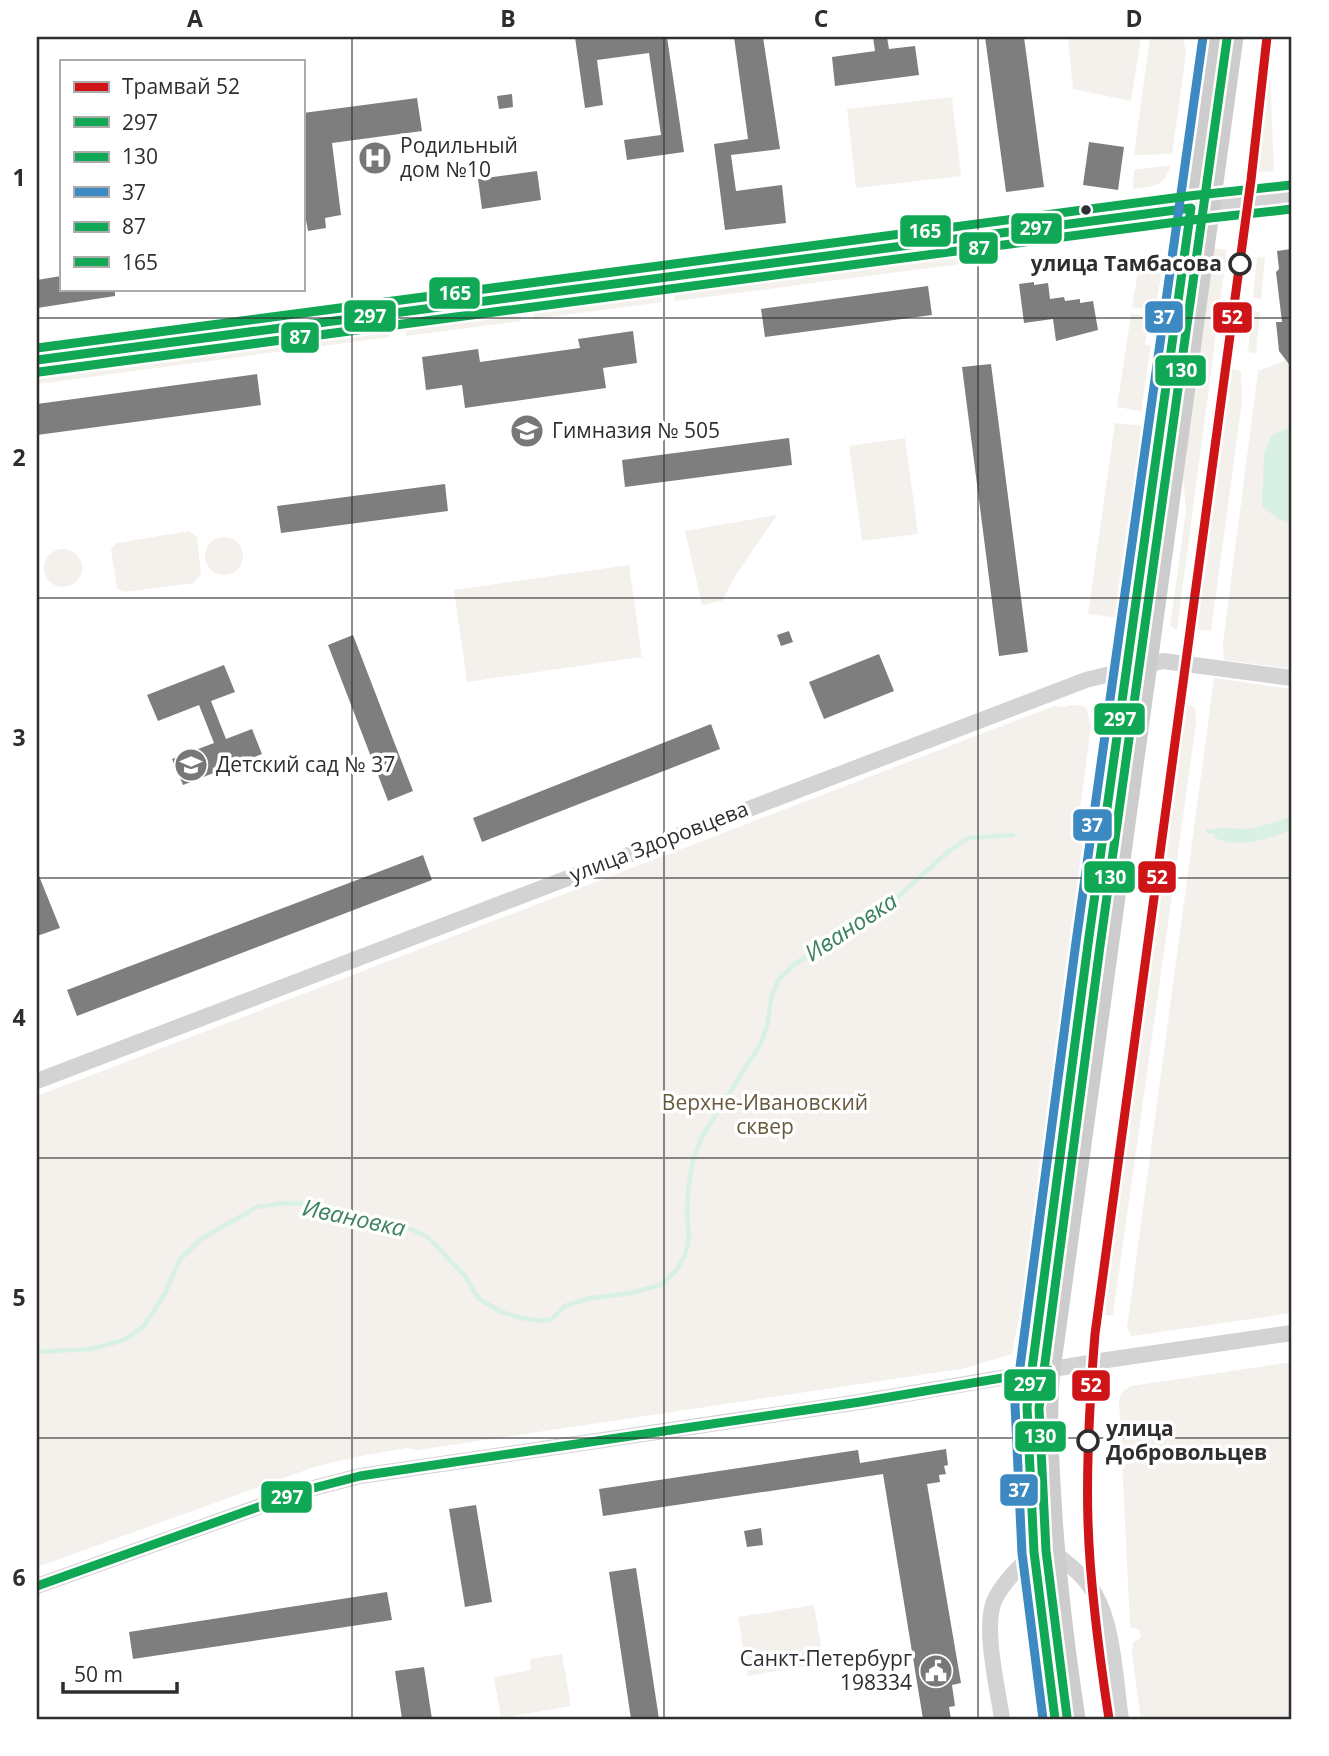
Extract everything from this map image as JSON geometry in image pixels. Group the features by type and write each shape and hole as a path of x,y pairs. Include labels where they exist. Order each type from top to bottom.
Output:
{"main road":[{"path":"1055,1719 1040,1609 1045,1405 1040,1371 1136,667 1173,451 1200,207 1210,68 1215,37"},
{"path":"1200,207 1232,37"},
{"path":"1043,1551 1057,1605 1074,1719"}],"street":[{"path":"1202,37 1210,68"},
{"path":"37,360 1292,197"},
{"name":"улица Здоровцева","path":"37,1081 1086,680 1163,661 1292,677"},
{"path":"37,1586 306,1490 360,1476 860,1402 1292,1332"},
{"path":"1002,1719 989,1627 994,1600 1014,1573 1043,1551 1083,1577 1101,1606 1107,1623 1121,1719"}],"green space":[{"path":"1068,37 1141,37 1131,101 1073,89"},
{"path":"1150,37 1183,37 1186,54 1172,154 1134,155"},
{"path":"1268,73 1274,171 1258,172"},
{"path":"952,97 961,176 856,188 847,109"},
{"path":"1171,165 1165,178 1157,184 1133,189 1134,170"},
{"path":"1016,215 1009,222 833,245 825,241"},
{"path":"789,246 786,251 732,259 728,255"},
{"path":"1213,248 1227,250 1177,630 1170,626 1186,511 1183,477"},
{"path":"973,250 975,262 675,301 673,289"},
{"path":"1257,257 1265,258 1261,299 1253,298"},
{"path":"1139,266 1162,270 1155,311 1132,307"},
{"path":"660,291 662,302 534,319 533,307"},
{"path":"519,309 521,321 406,336 404,324"},
{"path":"268,311 269,318 171,331 171,328 193,321"},
{"path":"1252,311 1260,312 1256,353 1248,352"},
{"path":"1131,314 1155,318 1152,333 1147,333 1145,344 1151,346 1141,411 1117,407"},
{"path":"388,325 390,337 37,384 37,375 52,370"},
{"path":"1292,358 1292,669 1224,660 1223,643 1258,371"},
{"path":"1232,369 1241,371 1242,401 1211,631 1195,629"},
{"path":"1115,423 1144,426 1148,470 1128,619 1088,614"},
{"path":"905,438 918,534 862,541 849,446"},
{"path":"777,515 737,573 722,601 702,605 685,531"},
{"path":"189,531 197,537 201,574 194,583 124,592 117,589 111,549 117,543"},
{"path":"224,537 237,543 243,556 237,569 224,575 211,569 205,556 211,543"},
{"path":"63,549 76,555 82,568 76,581 63,587 50,581 44,568 50,555"},
{"path":"629,565 642,657 467,682 454,590"},
{"path":"1214,678 1292,689 1292,1313 1132,1336 1127,1328"},
{"path":"1190,705 1195,708 1196,724 1113,1315 1102,1315 1182,718 1185,707"},
{"name":"Верхне-Ивановский сквер","path":"1054,706 1084,706 1091,727 1077,832 1083,849 1025,1314 1017,1326 1012,1354 962,1369 417,1450 407,1448 366,1455 317,1466 37,1567 37,1096"},
{"path":"1292,1362 1292,1719 1141,1719 1132,1654 1133,1643 1141,1637 1139,1629 1131,1628 1130,1624 1119,1400 1121,1393 1131,1386"},
{"path":"814,1605 824,1663 748,1676 738,1617"},
{"path":"562,1654 571,1706 501,1718 494,1677 531,1670 530,1659"}],"shaded area":[{"path":"1286,428 1292,430 1292,523 1278,519 1262,506 1264,453 1271,436"},
{"path":"1292,817 1292,829 1253,842 1232,843 1214,837 1216,828 1251,829"}],"building":[{"path":"575,37 667,37 684,152 627,160 624,140 661,135 649,53 597,60 603,105 585,108"},
{"path":"734,37 763,37 780,149 731,155 736,191 782,185 786,223 725,230 714,144 748,139"},
{"path":"873,37 887,37 889,49 915,46 919,75 835,86 832,57 875,51"},
{"path":"985,37 1024,37 1044,187 1006,192"},
{"path":"512,94 513,107 499,109 497,96"},
{"path":"417,98 422,131 332,143 341,215 325,218 326,228 308,231 306,220 304,221 304,113"},
{"path":"1089,142 1124,147 1118,190 1083,185"},
{"path":"537,171 541,200 482,209 478,179"},
{"path":"1291,249 1292,368 1279,351 1276,322 1282,322 1276,272 1279,269 1277,251"},
{"path":"60,276 60,290 115,290 115,296 37,308 37,280"},
{"path":"1034,282 1034,285 1048,283 1050,299 1064,297 1065,301 1093,301 1098,330 1056,341 1053,319 1024,323 1019,284"},
{"path":"928,286 932,315 765,337 761,309"},
{"path":"633,331 637,363 603,368 606,388 465,408 462,385 426,390 422,357 478,349 480,362 580,348 578,339"},
{"path":"991,364 1028,652 999,656 962,367"},
{"path":"257,374 261,405 37,435 37,404"},
{"path":"789,438 792,465 625,487 622,460"},
{"path":"445,484 448,511 281,533 277,506"},
{"path":"789,631 793,642 781,646 777,635"},
{"path":"353,635 413,791 388,801 328,645"},
{"path":"879,654 894,691 824,719 809,682"},
{"path":"224,665 235,692 211,701 226,739 252,729 262,754 183,785 172,759 214,743 199,705 158,721 147,695"},
{"path":"711,724 720,749 482,842 473,818"},
{"path":"423,855 432,880 77,1016 67,990"},
{"path":"37,871 60,928 37,936"},
{"path":"946,1449 946,1474 939,1475 940,1482 927,1484 961,1683 952,1685 955,1706 949,1707 951,1719 923,1719 883,1474 603,1516 599,1489 858,1450 860,1463"},
{"path":"476,1505 492,1602 465,1607 449,1509"},
{"path":"761,1528 763,1545 747,1547 744,1531"},
{"path":"636,1568 659,1719 631,1719 609,1572"},
{"path":"387,1592 392,1620 133,1659 129,1632"},
{"path":"424,1667 432,1719 402,1719 395,1671"}],"waterway":[{"name":"Ивановка","path":"1208,831 1221,833"},
{"name":"Ивановка","path":"37,1352 91,1349 124,1340 144,1326 165,1293 180,1259 201,1239 257,1207 284,1203 303,1204 347,1218 395,1222 428,1237 465,1276 479,1299 501,1312 522,1318 542,1321 552,1319 565,1306 586,1299 630,1293 661,1285 675,1272 685,1255 689,1239 688,1191 693,1160 702,1137 761,1043 772,995 779,979 795,964 892,902 949,851 968,838 1013,835"}],"tram line":[{"name":"52","path":"1109,1719 1096,1621 1088,1522 1089,1428 1095,1334 1251,180 1267,37"}],"transit line":[{"name":"37","path":"1043,1719 1022,1553 1015,1405 1076,942 1203,37"},
{"name":"130","path":"1067,1717 1046,1551 1039,1408 1100,946 1227,39"},
{"name":"165","path":"37,348 1189,196 1291,185"},
{"name":"297","path":"37,360 1191,208 1088,944 1027,1407 1034,1552 1055,1719"},
{"name":"87","path":"39,372 1292,209"},
{"name":"297","path":"37,1586 306,1490 360,1476 860,1402 1049,1370 1047,1392"}],"place":[{"name":"Родильный дом №10","path":"375,158"},
{"name":"улица Тамбасова","path":"1240,264"},
{"name":"Гимназия № 505","path":"527,431"},
{"name":"Детский сад № 37","path":"191,765"},
{"name":"улица Добровольцев","path":"1088,1441"},
{"name":"Санкт-Петербург 198334","path":"936,1671"}]}
